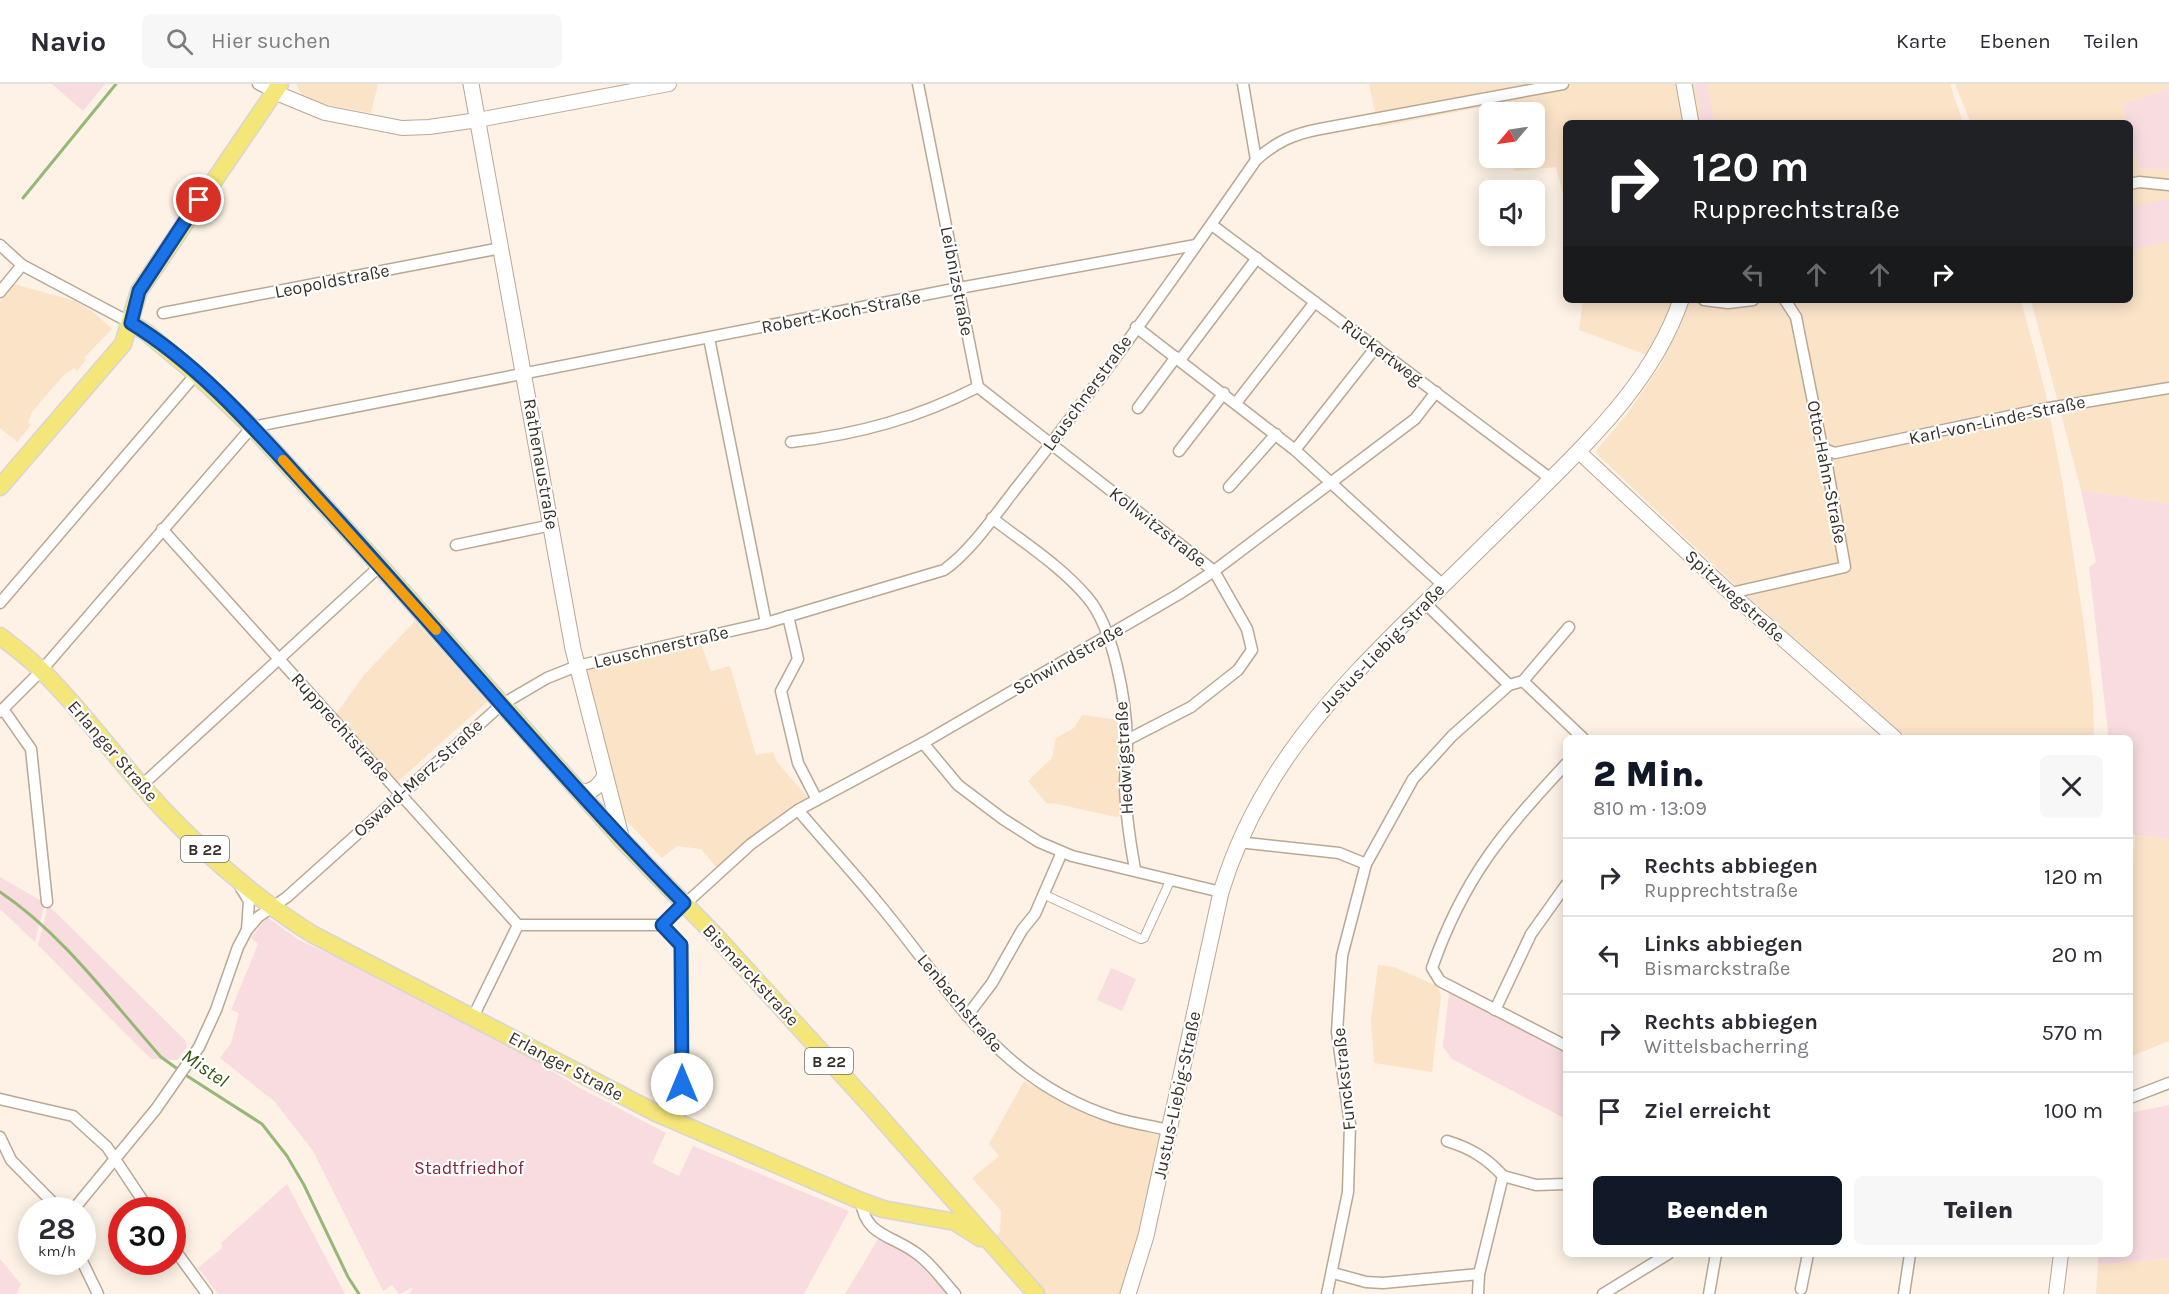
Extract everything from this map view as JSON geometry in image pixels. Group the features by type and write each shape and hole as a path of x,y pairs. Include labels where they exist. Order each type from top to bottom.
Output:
{"main road":[{"name":"Rathenaustraße","path":"471,84 577,666 621,834"},
{"path":"1684,84 1690,120"},
{"path":"0,487 123,344 139,291 277,88"},
{"name":"Justus-Liebig-Straße","path":"1139,1266 1221,892 1238,842 1258,801 1301,734 1353,672 1579,452 1621,406 1653,359 1680,303"},
{"name":"Bismarckstraße","path":"131,323 147,333 196,374 252,427 380,566 578,791 621,834 945,1189"},
{"name":"Erlanger Straße","path":"0,636 41,671 106,741 141,786 226,868 272,909 312,934 673,1121 861,1202 883,1209 955,1222 993,1247"},
{"path":"578,791 589,792 595,789 605,776"},
{"path":"931,1216 944,1200 945,1189"},
{"name":"B 22","path":"945,1189 1036,1294"},
{"path":"1128,1294 1139,1266"},
{"path":"1139,1266 1140,1294"}],"street":[{"path":"258,84 277,88 325,113 402,128 429,127 478,120 669,84"},
{"name":"Leibnizstraße","path":"918,84 978,387"},
{"path":"1243,84 1257,160"},
{"name":"Leuschnerstraße","path":"577,666 766,623 944,570 953,563 992,518 1051,443 1212,225 1257,160 1274,144 1294,134 1563,84"},
{"path":"2133,183 2169,185"},
{"name":"Rückertweg","path":"1212,225 1551,479"},
{"path":"0,245 22,265 131,323"},
{"name":"Robert-Koch-Straße","path":"252,427 959,288 1196,246"},
{"name":"Leopoldstraße","path":"163,313 501,248"},
{"path":"1158,254 1179,267"},
{"path":"1138,408 1257,258"},
{"path":"0,292 22,265"},
{"path":"1236,403 1315,302"},
{"name":"Otto-Hahn-Straße","path":"1731,593 1845,567 1826,450 1821,442 1796,317 1787,303"},
{"path":"1136,327 1276,434 1332,482 1443,585"},
{"path":"709,338 766,623"},
{"path":"1295,450 1376,347"},
{"path":"0,603 196,374"},
{"path":"791,442 902,421 936,408 978,387 1051,443"},
{"name":"Karl-von-Linde-Straße","path":"1826,450 1835,453 2043,409 2169,388"},
{"path":"1179,451 1224,393"},
{"name":"Schwindstraße","path":"684,903 751,844 798,810 923,743 1108,636 1214,571 1415,419 1436,393"},
{"path":"46,902 31,749 2,711 41,671 252,427"},
{"path":"1229,487 1276,434"},
{"name":"Kollwitzstraße","path":"1051,443 1214,571 1251,640 1248,658 1230,677 1191,707 1127,740"},
{"name":"Spitzwegstraße","path":"1579,452 1731,593 1892,735"},
{"name":"Hedwigstraße","path":"992,518 1068,577 1089,598 1108,636 1124,704 1127,740 1125,788 1128,833 1135,869"},
{"path":"456,544 552,525"},
{"name":"Rupprechtstraße","path":"162,529 518,925"},
{"path":"141,786 380,566"},
{"path":"1425,603 1509,685 1523,681 1569,627"},
{"path":"788,616 798,659 781,691 798,763 817,800"},
{"name":"Oswald-Merz-Straße","path":"247,930 258,917 272,909 501,705 547,678 577,666"},
{"path":"1523,681 1580,735"},
{"name":"Funckstraße","path":"1327,1294 1348,1192 1350,1147 1350,1124 1337,1032 1342,956 1366,864 1413,779 1452,736 1509,685"},
{"path":"923,743 958,785 976,800 1039,842 1062,852 1221,892"},
{"path":"1563,767 1519,813 1481,864 1445,932 1432,968 1440,981 1495,1010 1563,1041"},
{"name":"Lenbachstraße","path":"798,810 879,903 967,1016 999,1052 1040,1083 1065,1097 1115,1118 1169,1130"},
{"path":"1238,842 1339,853 1366,864"},
{"path":"967,1016 992,983 1045,895 1062,852"},
{"name":"Erlanger Straße","path":"226,868 249,901 247,930"},
{"path":"1045,895 1141,939 1144,938 1172,879"},
{"path":"1495,1010 1513,967 1531,934 1563,889"},
{"path":"473,1017 518,925 662,925 684,903"},
{"path":"662,925 681,945 682,1084 673,1121"},
{"path":"84,1197 172,1089 196,1051 216,1010 238,947 247,930"},
{"path":"2133,1097 2169,1083"},
{"path":"0,1099 73,1116 117,1159 141,1197"},
{"path":"0,1137 11,1160 47,1197"},
{"path":"1447,1141 1468,1148 1491,1163 1503,1176 1536,1185 1563,1184"},
{"path":"1478,1294 1479,1274 1503,1176"},
{"path":"861,1202 863,1215 868,1225 917,1253 955,1294"},
{"path":"1603,1294 1663,1257"},
{"path":"1709,1294 1715,1257"},
{"path":"1801,1289 1807,1257"},
{"path":"1904,1294 1910,1257"},
{"path":"2056,1294 2061,1257"},
{"path":"186,1265 207,1294"},
{"path":"1333,1273 1366,1282 1383,1283 1479,1274"},
{"path":"89,1275 98,1294"}],"shaded area":[{"path":"296,84 378,84 371,113 313,102 303,97"},
{"path":"1369,84 1950,84 1962,120 1563,120 1563,194 1556,167 1515,171 1514,168 1545,168 1545,102 1479,102 1479,107 1378,127"},
{"path":"1955,84 2169,84 2169,89 2122,104 2126,120 1970,120"},
{"path":"2133,144 2140,169 2169,170 2169,504 2081,490 2032,303 2133,303"},
{"path":"14,284 75,301 93,312 112,329 84,358 86,360 77,371 74,368 63,376 32,412 28,422 31,425 17,442 0,428 0,301"},
{"path":"1583,303 2022,303 2046,394 2063,486 2093,697 2094,735 1904,735 1737,587 1595,452 1628,413 1663,361 1579,330"},
{"path":"415,621 487,702 395,784 334,717 364,675"},
{"path":"701,644 711,671 730,666 756,755 773,752 777,762 810,800 718,869 701,849 677,846 662,858 620,814 583,670"},
{"path":"1082,715 1120,720 1123,815 1116,817 1053,803 1047,804 1028,781 1052,758 1056,738 1074,728"},
{"path":"2135,836 2169,839 2169,1041 2133,1056"},
{"path":"1378,965 1394,967 1437,986 1441,996 1432,1072 1374,1063 1371,1021"},
{"path":"1024,1081 1104,1121 1161,1136 1133,1267 1123,1294 1041,1294 992,1239 1000,1232 1001,1211 972,1178 999,1156 989,1144"},
{"path":"2169,1258 2169,1294 2096,1294 2098,1265"}],"green space":[{"path":"52,84 105,84 83,111"},
{"path":"1695,84 1707,84 1713,120 1701,120"},
{"path":"2169,89 2169,170 2140,169 2133,144 2133,120 2126,120 2122,104"},
{"path":"2169,199 2169,242 2133,249 2133,206"},
{"path":"2081,490 2169,504 2169,839 2133,835 2133,735 2107,735 2089,567 2096,562"},
{"path":"0,877 45,903 35,942 0,909"},
{"path":"48,905 185,1040 187,1047 177,1060 151,1059 38,945"},
{"name":"Stadtfriedhof","path":"267,917 299,940 461,1015 580,1088 666,1133 652,1163 679,1176 693,1146 849,1211 804,1294 410,1294 413,1287 399,1294 392,1285 383,1291 313,1151 275,1102 220,1058 231,1043 239,1013 231,1010 258,944 251,938"},
{"path":"1111,968 1136,979 1122,1011 1097,1000"},
{"path":"1449,992 1563,1049 1563,1117 1452,1059 1443,1047"},
{"path":"2169,1105 2169,1258 2098,1265 2098,1257 2133,1257 2133,1112"},
{"path":"287,1184 345,1294 218,1294 198,1268 222,1248 221,1243"},
{"path":"880,1236 913,1258 948,1294 845,1294"},
{"path":"0,1259 21,1284 16,1294 0,1294"}],"waterway":[{"path":"23,198 116,84"},
{"name":"Mistel","path":"0,892 45,928 105,991 161,1057 179,1070"},
{"name":"Mistel","path":"184,1074 262,1124 287,1156 304,1185 348,1277 359,1294"}],"slow traffic":[{"path":"283,460 436,630"}],"route":[{"path":"199,200 139,291 131,323 147,333 196,374 252,427 380,566 622,840 684,903 662,925 681,945 682,1084"}]}
